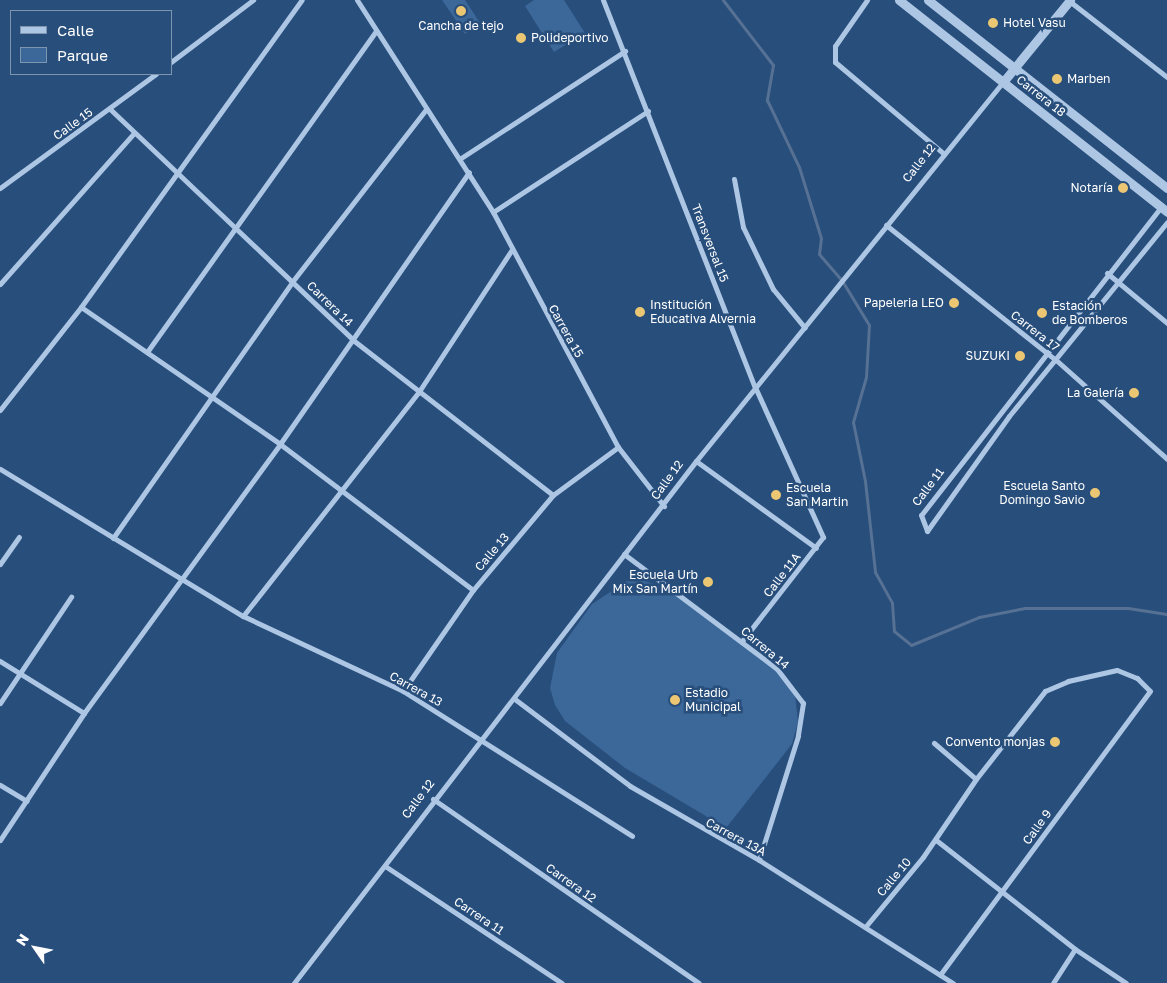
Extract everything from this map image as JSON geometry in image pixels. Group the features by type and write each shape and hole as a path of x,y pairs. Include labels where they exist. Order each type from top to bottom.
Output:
{"street":[{"path":"172,61 253,0"},
{"path":"0,410 81,308 302,0"},
{"path":"147,352 232,229 376,31 357,0"},
{"name":"Transversal 15","path":"603,0 755,386 815,518"},
{"path":"867,0 835,46 835,62 943,153"},
{"name":"Carrera 18","path":"899,0 1164,209"},
{"name":"Carrera 18","path":"928,0 1167,188"},
{"path":"1069,0 1167,77"},
{"name":"Calle 12","path":"294,983 385,866 432,799 516,700 624,554 664,506 696,461 755,386 805,328 943,153 1015,68 1069,0"},
{"name":"Carrera 15","path":"376,31 426,109 461,158 493,212 511,251 618,447 664,506"},
{"path":"461,158 625,52"},
{"name":"Calle 15","path":"0,188 155,75"},
{"name":"Carrera 14","path":"110,109 232,229 292,282 353,340 418,393 553,495"},
{"path":"112,538 292,282 426,109"},
{"path":"493,212 648,111"},
{"path":"0,284 134,133"},
{"path":"0,840 84,713 178,581 280,444 469,172"},
{"path":"734,179 743,227 768,280 805,328"},
{"name":"Calle 11","path":"1167,199 1164,209 1107,273 1044,352 921,515 927,530 1009,416 1120,283 1167,222"},
{"name":"Carrera 17","path":"886,225 1056,360 1167,459"},
{"path":"244,616 418,393 511,251"},
{"path":"1107,273 1167,323"},
{"path":"81,308 280,444 340,494 473,590"},
{"path":"1001,410 1009,416"},
{"path":"985,432 992,438"},
{"name":"Calle 13","path":"404,691 473,590 553,495 618,447"},
{"path":"696,461 816,548"},
{"name":"Carrera 13","path":"0,470 112,538 178,581 244,616 404,691 632,836"},
{"name":"Calle 11A","path":"742,641 823,539 815,518"},
{"path":"0,564 19,537"},
{"name":"Carrera 14","path":"624,554 777,669 803,704 798,736 760,860"},
{"path":"0,703 71,596"},
{"path":"0,661 84,713"},
{"name":"Calle 10","path":"866,926 936,840 976,779 1045,691 1068,681 1117,670 1137,678 1150,691"},
{"name":"Calle 9","path":"940,975 1150,691"},
{"name":"Carrera 13A","path":"516,700 630,786 760,860 953,983"},
{"path":"934,743 976,779"},
{"path":"0,785 27,801"},
{"name":"Carrera 12","path":"432,799 699,983"},
{"path":"936,840 1001,893 1075,949 1126,983"},
{"name":"Carrera 11","path":"385,866 562,983"},
{"path":"1053,983 1075,949"}],"green space":[{"name":"Cancha de tejo","path":"442,0 465,0 480,23 465,34"},
{"path":"534,0 564,0 585,33 554,52 525,6"},
{"name":"Estadio Municipal","path":"642,580 664,587 779,672 795,694 798,722 792,744 726,828 625,768 565,721 555,705 550,688 557,653 592,604 627,581"}],"waterway":[{"path":"723,0 773,65 767,100 799,167 821,238 819,254 841,279 869,325 866,377 853,422 865,481 875,572 892,603 894,631 911,645 979,617 1025,608 1128,608 1167,614"}],"place":[{"name":"Cancha de tejo","path":"461,11"},
{"name":"Hotel Vasu","path":"993,23"},
{"name":"Polideportivo","path":"521,38"},
{"name":"Marben","path":"1057,79"},
{"name":"Notaría","path":"1123,188"},
{"name":"Papeleria LEO","path":"954,303"},
{"name":"Institución Educativa Alvernia","path":"640,312"},
{"name":"Estación de Bomberos","path":"1042,313"},
{"name":"SUZUKI","path":"1020,356"},
{"name":"La Galería","path":"1134,393"},
{"name":"Escuela Santo Domingo Savio","path":"1095,493"},
{"name":"Escuela San Martin","path":"776,495"},
{"name":"Escuela Urb Mix San Martín","path":"708,582"},
{"name":"Estadio Municipal","path":"675,700"},
{"name":"Convento monjas","path":"1055,742"}]}
